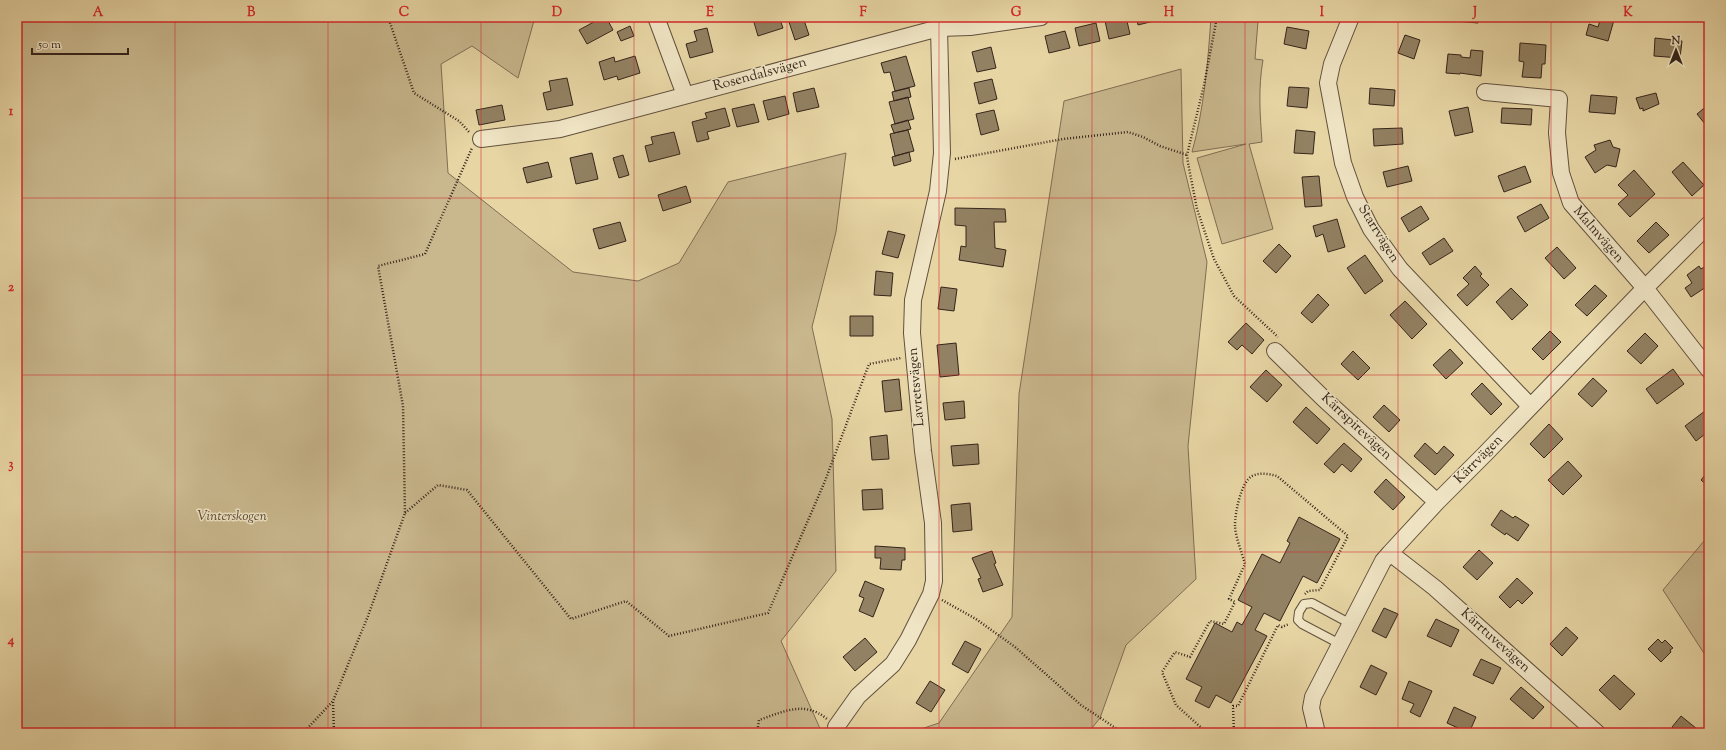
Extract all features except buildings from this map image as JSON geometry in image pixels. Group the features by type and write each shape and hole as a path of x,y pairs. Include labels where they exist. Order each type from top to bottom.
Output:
{"street":[{"path":"656,17 685,95"},
{"name":"Rosendalsvägen","path":"478,139 560,129 940,23 970,27 1041,17"},
{"name":"Starrvägen","path":"1351,17 1332,64 1328,83 1342,163 1355,196 1371,229 1400,270 1530,406"},
{"name":"Lavretsvägen","path":"836,727 858,696 893,664 908,640 931,594 934,581 933,523 923,451 914,356 912,300 938,191 942,153 940,23"},
{"name":"Malmvägen","path":"1485,92 1559,99 1557,133 1561,173 1571,203 1644,288 1709,370"},
{"name":"Kärrvägen","path":"1317,733 1311,708 1313,697 1390,553 1437,502 1644,288 1709,224"},
{"name":"Kärrspirevägen","path":"1275,351 1323,398 1437,502"},
{"name":"Kärrtuvevägen","path":"1390,553 1435,588 1596,733"}],"lane":[{"path":"1340,644 1302,624 1298,620 1299,612 1304,604 1312,603 1351,624"}],"path":[{"path":"303,733 333,701 368,616 406,513 403,406 378,266 425,254 478,139 459,121 414,93 388,17"},
{"path":"1217,17 1204,85 1187,155 1197,209 1214,259 1234,296 1255,317 1284,342 1275,351"},
{"path":"940,161 1063,139 1128,132 1144,137 1160,146 1187,155"},
{"path":"406,513 438,485 467,490 571,619 626,601 669,636 768,614 825,481 868,364 914,356"},
{"path":"1207,733 1176,706 1162,672 1175,652 1190,657 1210,621 1224,624 1235,602 1229,599 1245,564 1235,526 1238,504 1243,488 1251,477 1263,473 1277,476 1348,536 1320,590 1308,591 1302,599"},
{"path":"931,594 976,619 1015,647 1081,705 1123,733"},
{"path":"1289,624 1292,617"},
{"path":"1234,733 1233,706 1238,706 1278,625 1282,626 1289,624 1296,628"},
{"path":"333,701 334,733"},
{"path":"757,733 759,720 796,707 819,712 836,727"}],"green space":[{"name":"Vinterskogen","path":"17,17 535,17 518,78 472,46 441,64 448,173 573,272 638,281 679,263 728,182 846,153 836,232 812,327 832,419 836,571 781,641 822,733 17,733"},
{"path":"1211,17 1257,17 1255,59 1263,60 1260,91 1262,142 1249,144 1273,229 1222,244 1197,158 1246,144 1192,152 1200,119 1207,68"},
{"path":"1181,69 1183,163 1207,262 1188,446 1196,579 1126,645 1100,718 1088,733 909,733 939,723 1012,617 1019,394 1064,101"},
{"path":"1709,535 1709,661 1663,590"}]}
